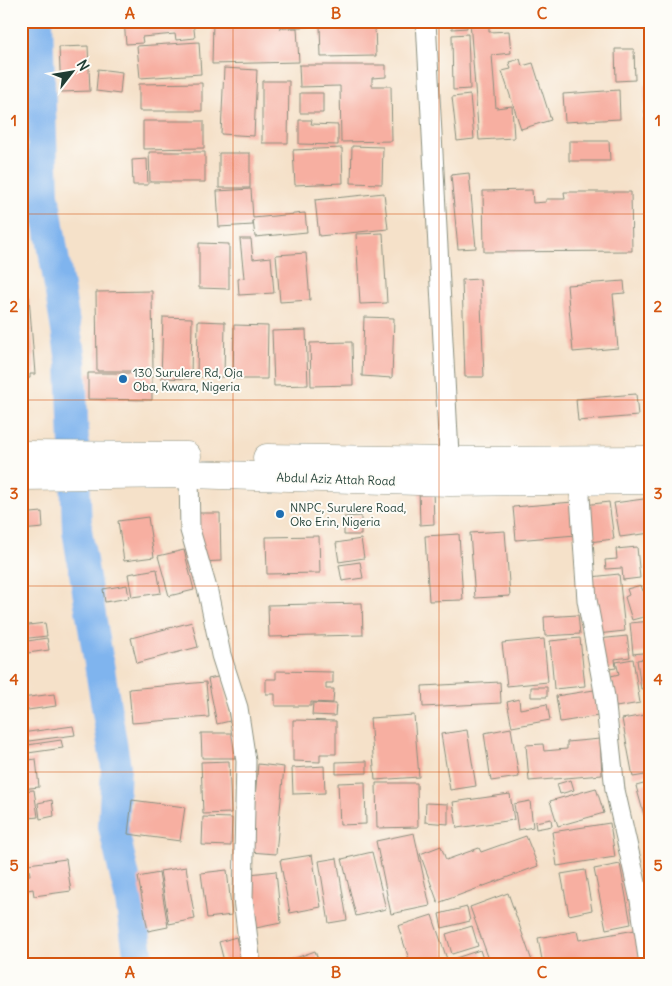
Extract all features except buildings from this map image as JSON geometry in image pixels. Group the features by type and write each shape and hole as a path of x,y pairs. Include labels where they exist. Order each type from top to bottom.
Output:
{"highway":[{"name":"Abdul Aziz Attah Road","path":"98,465 189,474 450,472 651,460"},
{"name":"Abdul Aziz Attah Road","path":"33,465 450,472 579,481 651,480"}],"street":[{"path":"426,21 450,472"},
{"path":"189,474 190,530 208,592 222,655 238,708 246,761 243,899 251,965"},
{"path":"579,481 587,600 605,697 615,790 640,900 649,965"}],"waterway":[{"path":"38,21 44,194 71,361 77,530 116,767 113,826 129,895 140,965"}],"place":[{"name":"130 Surulere Rd, Oja Oba, Kwara, Nigeria","path":"123,379"},
{"name":"NNPC, Surulere Road, Oko Erin, Nigeria","path":"280,514"}]}
